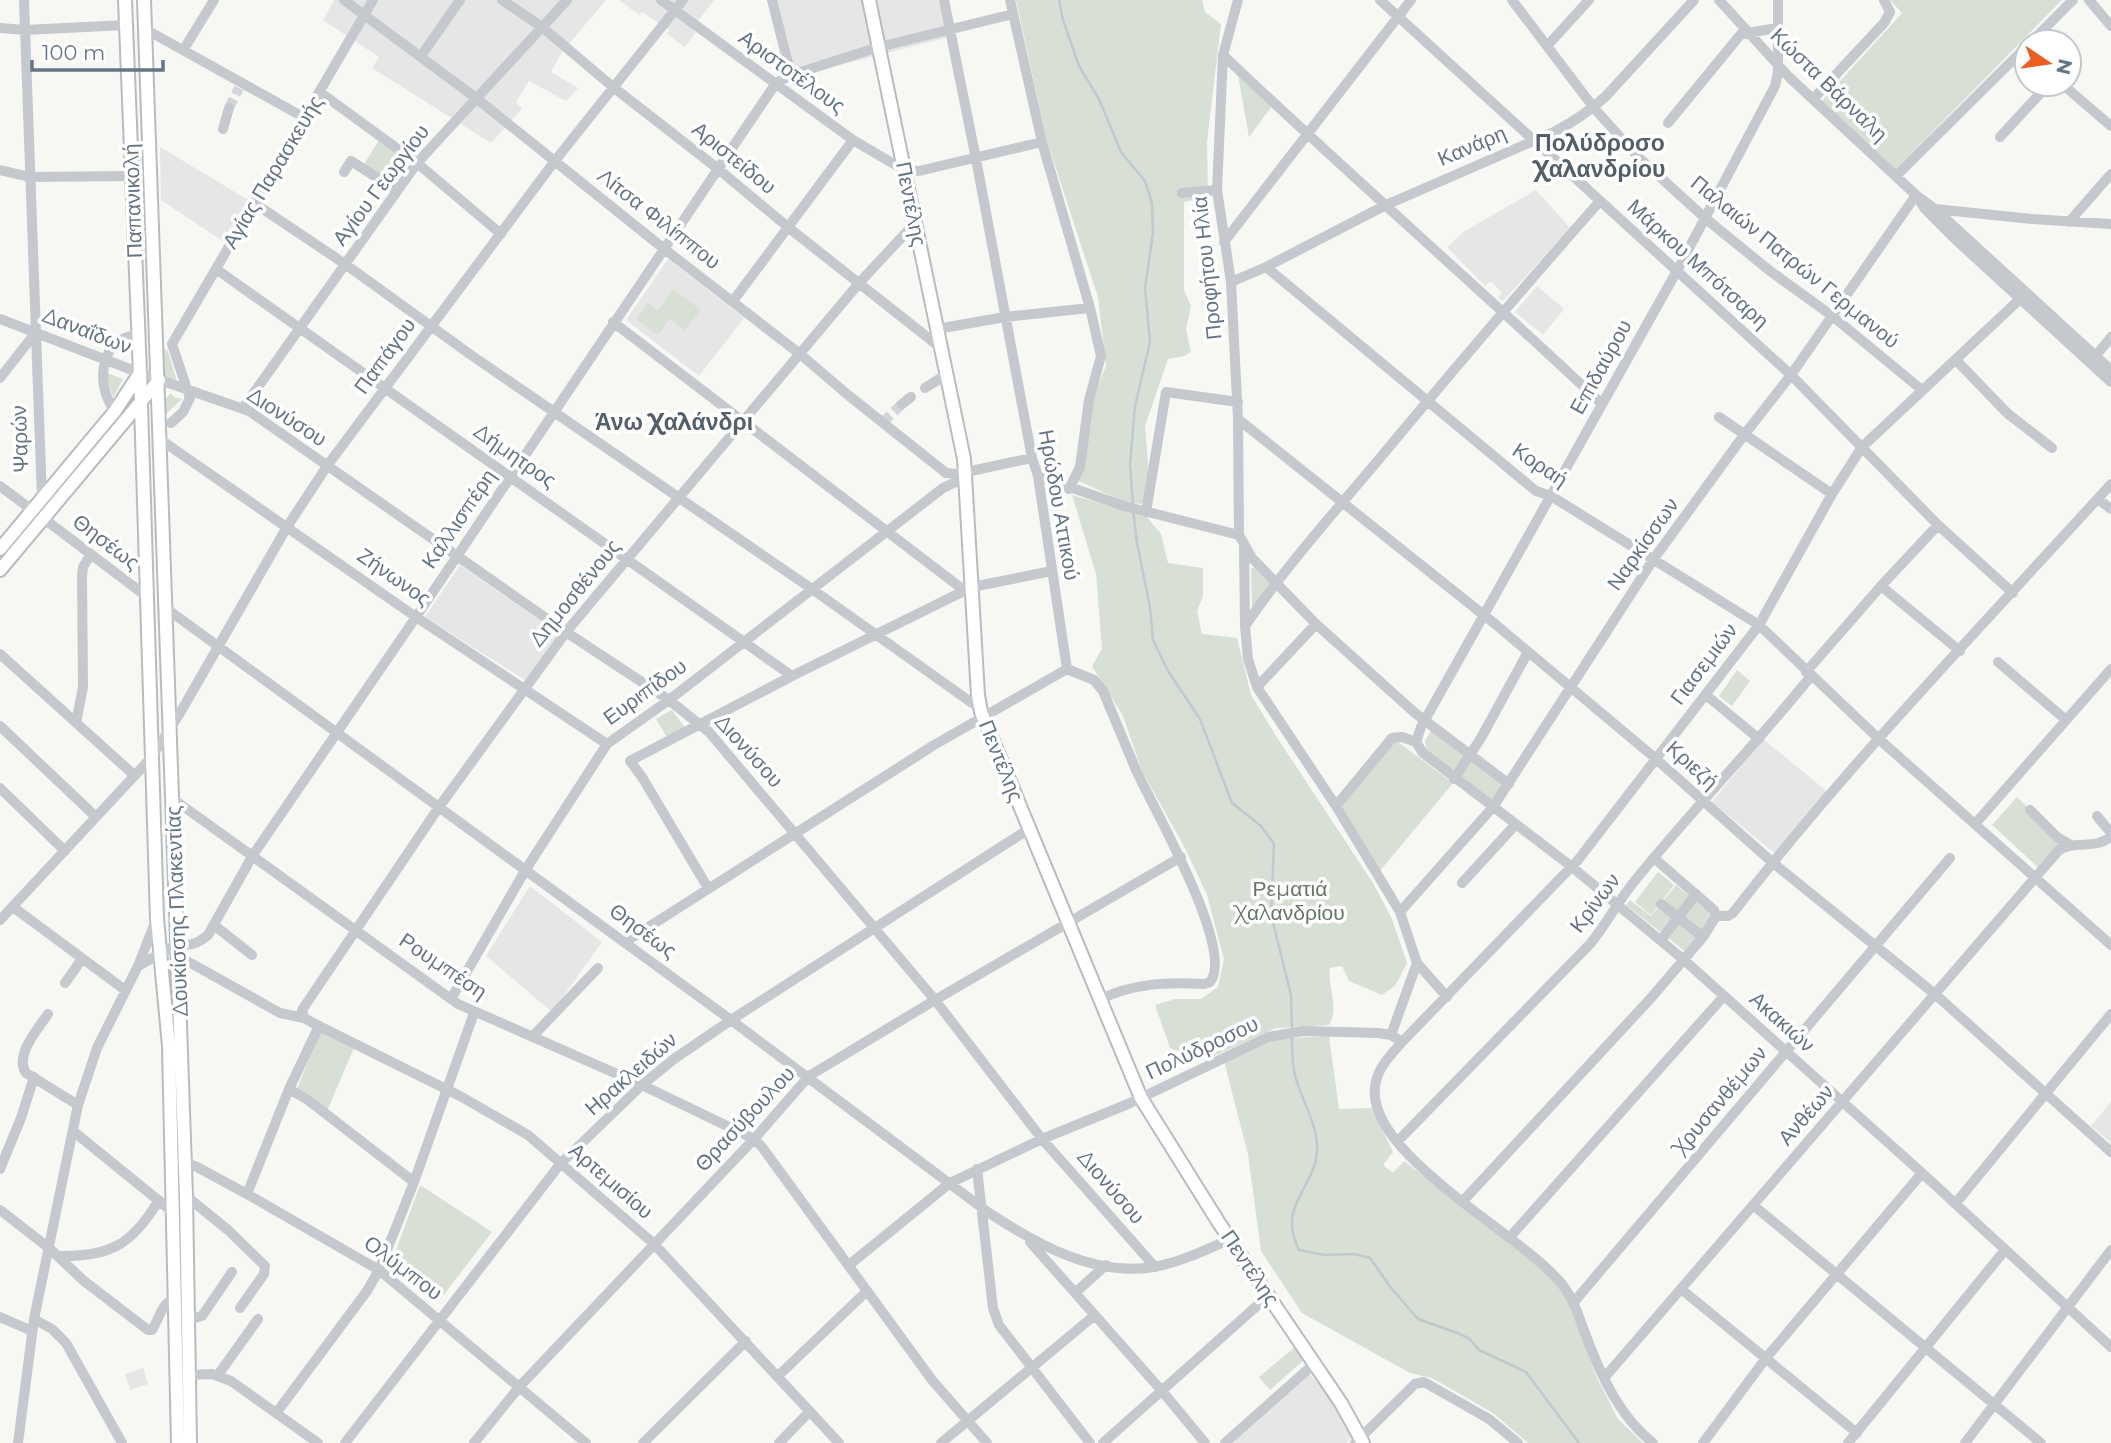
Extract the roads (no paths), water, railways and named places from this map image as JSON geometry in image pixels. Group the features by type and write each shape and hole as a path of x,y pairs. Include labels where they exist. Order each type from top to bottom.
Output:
{"main road":[{"name":"Παπανικολή","path":"125,0 140,401"},
{"name":"Δουκίσσης Πλακεντίας","path":"144,0 178,950 179,1161 174,1213 178,1443"},
{"name":"Πεντέλης","path":"869,0 966,474 968,589 981,711 1141,1098 1230,1239 1314,1363 1360,1441"},
{"path":"0,570 38,514 42,499 115,411 140,373"},
{"path":"0,549 38,514 159,380"},
{"name":"Δουκίσσης Πλακεντίας","path":"140,401 157,919 179,1161 186,1196 190,1443"}],"street":[{"name":"Ψαρών","path":"24,0 42,499"},
{"path":"184,49 214,0"},
{"name":"Λίτσα Φιλίππου","path":"344,0 476,98 946,473"},
{"name":"Αγίας Παρασκευής","path":"172,344 373,0"},
{"path":"421,55 460,0"},
{"name":"Αριστείδου","path":"502,0 542,27 613,87 941,348"},
{"name":"Αγίου Γεωργίου","path":"243,408 417,163 566,0"},
{"name":"Αριστοτέλους","path":"661,0 853,140 904,170"},
{"name":"Παπάγου","path":"0,920 151,758 171,729 287,527 327,466 554,162 683,0"},
{"path":"772,0 791,75"},
{"name":"Ηρώδου Αττικού","path":"944,0 1032,458 1038,476 1068,669"},
{"path":"1010,0 1042,142 1090,308 1101,356 1089,400 1080,467 1069,489"},
{"name":"Προφήτου Ηλία","path":"1238,0 1223,55 1217,190 1231,282 1238,402 1239,535"},
{"name":"Μάρκου Μπότσαρη","path":"1380,0 1678,269 1791,375 1938,525 2013,593"},
{"path":"1224,242 1412,0"},
{"name":"Παλαιών Πατρών Γερμανού","path":"1512,0 1594,108 1637,157 1705,218 1770,271 1831,315 1922,390"},
{"path":"1548,45 1589,0"},
{"name":"Κανάρη","path":"1231,282 1266,267 1386,205 1575,121 1594,108 1694,0"},
{"name":"Κώστα Βάρναλη","path":"1719,0 1789,77 2111,370"},
{"name":"Επιδαύρου","path":"1416,741 1678,269 1775,86 1778,65 1778,0"},
{"path":"1813,99 1884,23 1890,12 1884,0"},
{"path":"2046,28 2073,0"},
{"path":"2089,0 2111,26"},
{"path":"776,83 791,75 879,47 1013,14"},
{"path":"0,28 25,30 126,25"},
{"path":"1668,123 1741,34 1778,28"},
{"path":"145,29 184,49 240,85 306,118"},
{"path":"1223,55 1306,135 1503,311 1602,404"},
{"path":"1896,176 2013,62"},
{"path":"1775,86 1783,78 1789,77"},
{"name":"Καλλισπέρη","path":"138,966 160,953 178,950 201,940 214,925 253,855 776,83"},
{"path":"321,93 417,163 501,234"},
{"path":"2000,137 2036,98"},
{"path":"2078,98 2111,126"},
{"path":"223,128 229,108"},
{"path":"733,301 853,140"},
{"path":"904,170 919,171 1042,142"},
{"path":"344,172 351,161 397,190"},
{"path":"0,170 30,177 132,176"},
{"path":"2069,222 2111,174"},
{"path":"1182,193 1217,190"},
{"name":"Κώστα Βάρναλη","path":"1916,195 1924,209 1956,240 2111,383"},
{"name":"Ναρκίσσων","path":"1400,912 1493,807 1653,560 1791,375 1916,195"},
{"path":"1245,626 1342,502 1503,311 1601,201"},
{"path":"254,203 878,635 981,711"},
{"path":"1935,209 2111,224"},
{"path":"1956,240 1955,228 1960,219 1969,212"},
{"name":"Δημοσθένους","path":"303,1016 304,1006 439,807 566,632 860,282 915,223"},
{"name":"Κοραή","path":"1266,267 1528,485 1544,495 1551,496 1759,625 1880,740 2111,946"},
{"name":"Δήμητρος","path":"216,269 792,676"},
{"name":"Γιασεμιών","path":"1653,1443 1639,1432 1626,1416 1589,1343 1574,1303 1560,1282 1510,1237 1425,1172 1398,1142 1376,1104 1375,1090 1380,1070 1402,1042 1572,867 1706,695 1759,625 1832,494 1863,447 2019,300"},
{"path":"937,329 1005,317 1090,308"},
{"name":"Δαναΐδων","path":"0,319 159,380"},
{"path":"613,321 887,533 968,589"},
{"path":"0,378 36,332"},
{"path":"115,411 107,400 102,385 106,359 121,341 132,335 139,335"},
{"path":"2095,356 2111,337"},
{"path":"157,339 172,344 190,398 172,423"},
{"path":"1956,360 2007,412 2052,448"},
{"path":"925,388 947,374"},
{"name":"Διονύσου","path":"159,380 243,408 566,632 669,700 709,732 934,1000 1042,1139 1154,1267"},
{"path":"1143,511 1166,392 1238,402"},
{"path":"902,404 911,397"},
{"path":"1719,417 1832,494"},
{"name":"Κριεζή","path":"1238,419 1484,616 1655,758 1772,862 1936,995 2111,1152"},
{"name":"Ζήνωνος","path":"160,440 416,617 607,744"},
{"path":"943,488 948,476 946,473 966,474 1032,458"},
{"name":"Ευριπίδου","path":"451,999 526,869 607,744 669,700 943,488 966,474"},
{"path":"1038,476 1124,506 1239,535 1244,546 1276,584 1316,624 1425,721 1509,784"},
{"path":"1716,916 1733,913 1772,862 2111,484"},
{"name":"Θησέως","path":"0,486 146,596"},
{"path":"2098,499 2111,509"},
{"name":"Κρίνων","path":"1398,1142 1590,944 1634,883 1759,740 1881,586 1938,525"},
{"path":"1244,546 1248,659 1257,687 1336,806 1400,912 1417,963 1447,997"},
{"path":"76,723 83,687 82,576 83,567 90,554"},
{"path":"708,888 630,761 792,676 968,589 1052,571"},
{"path":"1881,586 1960,651"},
{"name":"Θησέως","path":"167,609 1025,1236 1065,1255 1106,1265 1154,1267 1188,1257 1230,1239"},
{"path":"1257,687 1316,624"},
{"path":"1454,779 1471,755 1528,652"},
{"path":"0,654 134,775"},
{"path":"1998,662 2066,720"},
{"path":"625,942 924,751 981,711 1068,669 1094,680 1103,691 1137,771 1181,857 1200,905 1216,969 1214,978 1204,984 1161,983 1140,986 1110,994 1099,1000"},
{"path":"1975,824 2111,669"},
{"path":"1706,695 1759,740"},
{"path":"0,726 96,817"},
{"path":"1336,806 1392,738 1402,737 1416,741"},
{"name":"Ακακιών","path":"1416,741 1423,753 1454,779 1572,867 1684,960 1843,1101 2111,1347"},
{"path":"0,788 65,851"},
{"name":"Ρουμπέση","path":"173,799 474,1013 642,1084 754,1139"},
{"path":"2030,810 2057,837 2071,846 2106,841 2111,835 2097,816"},
{"path":"1462,883 1516,824"},
{"name":"Ηρακλειδών","path":"345,1443 561,1163 642,1084 731,1020 1029,829"},
{"name":"Ανθέων","path":"1605,1377 2059,850 2071,846"},
{"name":"Θρασύβουλου","path":"474,1443 520,1386 754,1139 809,1076 1181,857"},
{"name":"Χρυσανθέμων","path":"1574,1303 1950,858"},
{"path":"1655,859 1714,910 1716,916"},
{"path":"1661,940 1696,894"},
{"path":"1661,904 1703,937"},
{"path":"13,907 125,990"},
{"path":"1463,1201 1684,960 1716,916"},
{"path":"18,1443 34,1319 78,1105 97,1048 138,966 157,919"},
{"path":"214,925 253,955"},
{"name":"Αρτεμισίου","path":"178,950 279,1013 303,1016 517,1127 653,1243 839,1443"},
{"path":"65,983 82,959"},
{"path":"1391,1035 1417,963"},
{"path":"532,1037 598,968"},
{"path":"1510,1237 1724,996"},
{"path":"277,1412 367,1291 379,1270 414,1182 474,1013"},
{"path":"48,1014 22,1059 23,1069 78,1105"},
{"path":"1955,1204 2111,1014"},
{"path":"247,1194 289,1089 318,1026"},
{"name":"Πολύδροσου","path":"849,1265 950,1183 1042,1139 1141,1098 1253,1043 1281,1033 1303,1031 1378,1033 1391,1035 1402,1042"},
{"path":"0,1169 22,1118 34,1077"},
{"path":"289,1089 308,1100 414,1182"},
{"path":"73,1131 174,1213"},
{"path":"754,1139 932,1380 987,1443"},
{"name":"Ολύμπου","path":"179,1161 247,1194 379,1270 586,1443"},
{"path":"977,1169 995,1317 1004,1334 1090,1443"},
{"path":"1703,1443 1766,1358 1922,1173"},
{"path":"186,1196 228,1230 265,1266 264,1274 240,1308"},
{"path":"58,1256 90,1256 122,1244 142,1228 159,1200"},
{"path":"1753,1205 2041,1443"},
{"path":"0,1210 49,1248 84,1281 149,1330 161,1316 166,1302 172,1299 176,1300 176,1303"},
{"path":"1025,1236 1205,1443"},
{"path":"1848,1443 2005,1250"},
{"path":"1965,1443 2111,1250"},
{"path":"1075,1293 1106,1265"},
{"path":"188,1320 202,1316 233,1272"},
{"path":"1681,1289 1857,1433"},
{"path":"778,1376 867,1292"},
{"path":"1103,1443 1268,1296"},
{"path":"941,1443 1095,1315"},
{"path":"0,1317 32,1331"},
{"path":"218,1375 258,1318"},
{"path":"34,1319 52,1329 66,1343 122,1443"},
{"path":"643,1443 746,1341"},
{"path":"1225,1443 1314,1363"},
{"path":"189,1375 218,1375 277,1412 318,1443"},
{"path":"1360,1441 1420,1382 1476,1410 1496,1423 1518,1443"},
{"path":"779,1443 810,1411"}],"waterway":[{"path":"1059,0 1079,66 1099,99 1121,152 1145,181 1152,203 1153,233 1145,288 1150,342 1135,406 1130,465 1133,504"},
{"path":"1133,510 1153,640 1168,671 1200,719 1232,803 1261,826 1274,844 1271,914 1291,995 1292,1029"},
{"path":"1292,1036 1295,1074 1317,1143 1314,1166 1298,1199 1292,1221 1293,1235 1299,1250 1324,1255 1354,1254 1370,1258 1418,1319 1460,1334 1470,1339 1479,1350 1526,1372 1579,1443"}],"tunnel":[{"path":"229,108 239,88"},
{"path":"883,422 902,404"}],"district":[{"name":"Πολύδροσο Χαλανδρίου","path":"1600,156"},
{"name":"Άνω Χαλάνδρι","path":"674,422"}],"park label":[{"name":"Ρεματιά Χαλανδρίου","path":"1290,901"}]}
